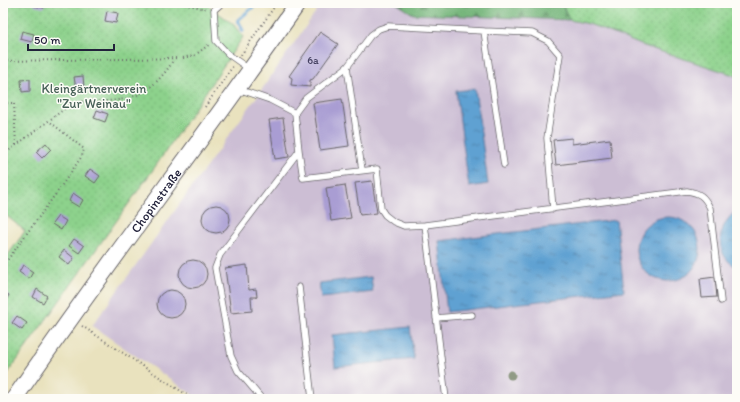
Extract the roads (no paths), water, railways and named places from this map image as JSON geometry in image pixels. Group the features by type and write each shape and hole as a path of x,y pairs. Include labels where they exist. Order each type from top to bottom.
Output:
{"main road":[{"name":"Chopinstraße","path":"14,399 71,318 238,89 298,3"}],"lane":[{"path":"222,3 214,10 216,40 228,54 250,71"},
{"path":"553,209 547,138 560,55 548,40 532,33 484,32 388,26 379,29 371,34 347,67 306,98 295,113 303,178 377,169 381,209 385,215 394,222 404,226 425,225 553,209 687,191 698,193 706,200 710,208 721,301"},
{"path":"484,32 504,165"},
{"path":"347,67 362,170"},
{"path":"238,89 270,100 295,113"},
{"path":"262,399 238,371 231,356 215,268 220,255 299,151"},
{"path":"425,225 446,399"},
{"path":"299,287 312,399"},
{"path":"436,318 472,315"}],"water":[{"path":"475,89 488,184 469,187 456,91"},
{"path":"737,211 737,267 729,262 724,255 721,248 720,239 725,223 730,216"},
{"path":"668,217 686,222 691,226 695,231 700,249 695,267 691,272 686,276 668,281 650,276 645,272 641,267 636,249 641,231 645,226 650,222"},
{"path":"616,220 624,291 447,312 439,241"},
{"path":"371,277 373,292 321,298 319,283"},
{"path":"410,327 414,359 335,367 332,335"}],"waterway":[{"path":"243,31 238,20 258,3"}],"park label":[{"name":"Kleingärtnerverein \"Zur Weinau\"","path":"94,96"}]}
